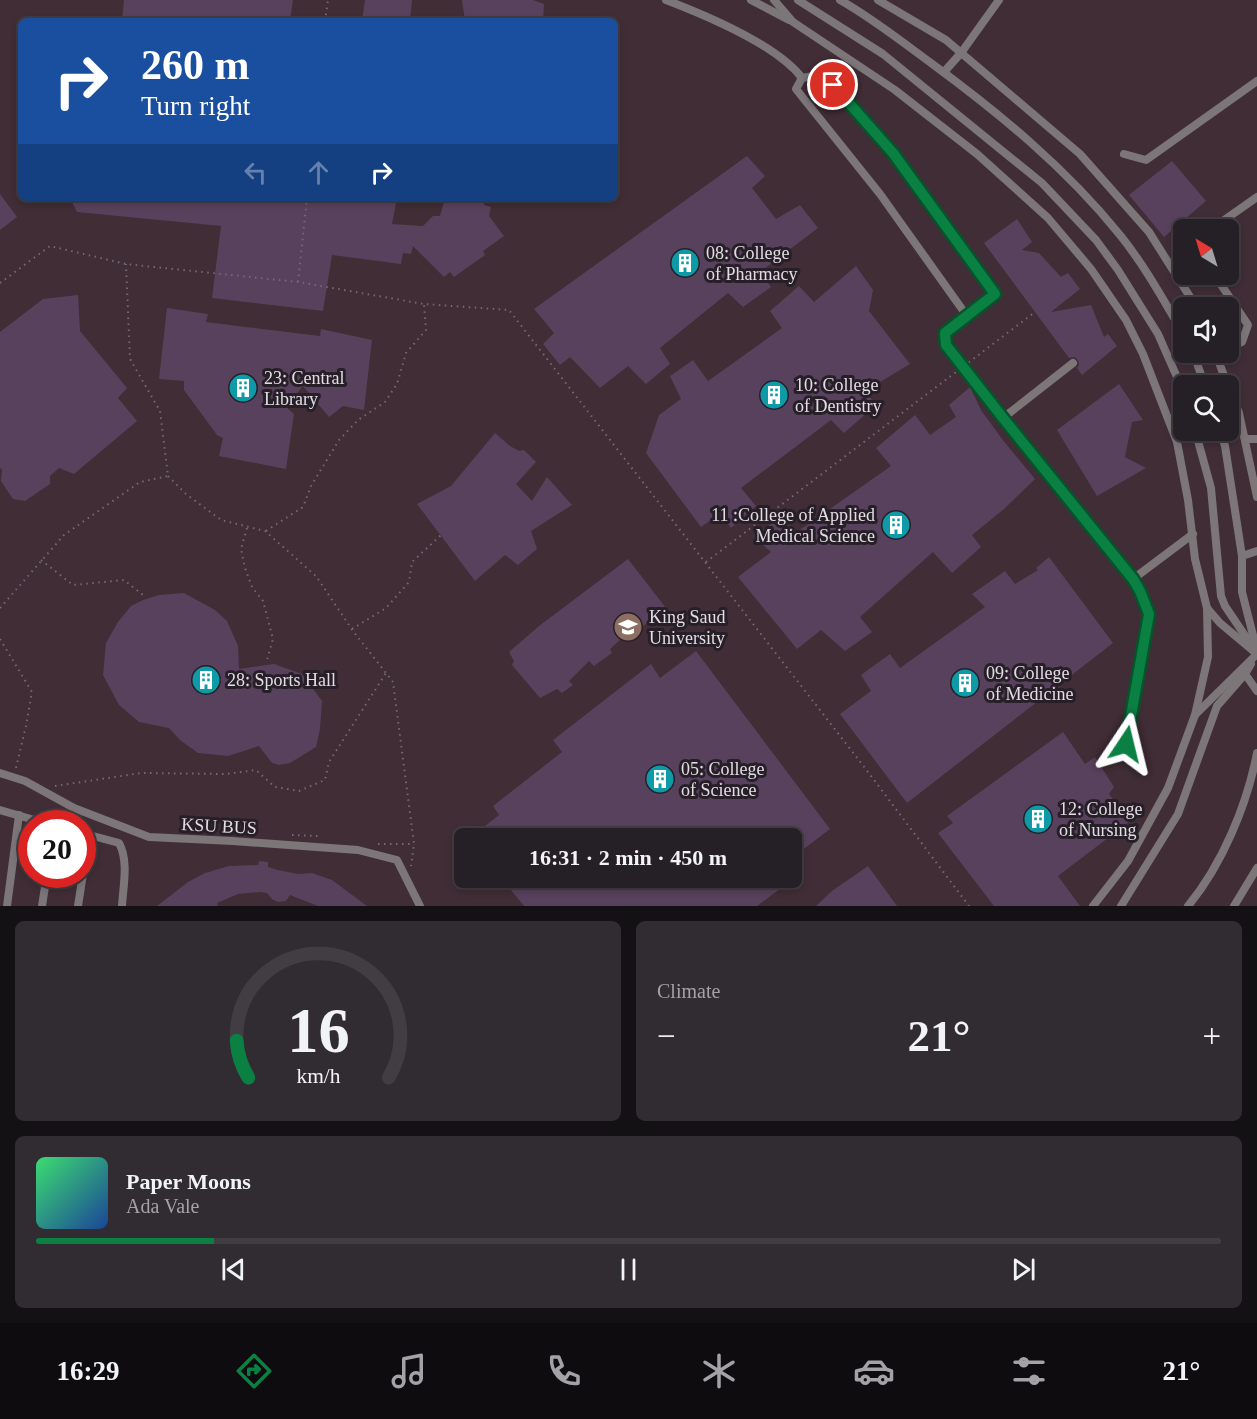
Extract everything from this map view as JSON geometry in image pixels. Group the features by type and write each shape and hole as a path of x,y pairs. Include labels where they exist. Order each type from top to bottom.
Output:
{"lane":[{"path":"666,0 710,17 755,42 794,68 802,78"},
{"path":"751,0 793,22 895,90 977,154 1048,218 1090,269 1126,320 1147,365 1177,442 1193,534 1195,559 1207,608 1208,657 1195,715 1168,788 1128,861 1093,906"},
{"path":"774,0 793,22"},
{"path":"798,0 883,54 1042,183 1096,240 1118,270 1158,334 1176,375"},
{"path":"840,0 885,29 1007,120 1092,202 1121,236 1150,277 1173,316"},
{"path":"878,0 946,40 1080,154 1149,232 1190,297"},
{"path":"944,72 961,53 999,0"},
{"path":"802,78 819,75 833,85 893,153 995,294 945,333 946,345 1133,579 1140,591 1149,614 1126,744"},
{"path":"802,78 796,89 879,194 967,316"},
{"path":"1124,154 1146,160 1257,81"},
{"path":"1226,219 1257,197"},
{"path":"1239,312 1248,325 1242,342 1239,343"},
{"path":"1003,418 1073,363"},
{"path":"1239,413 1257,497"},
{"path":"1245,439 1257,440"},
{"path":"1198,441 1211,488 1221,596 1225,606 1257,654"},
{"path":"1121,906 1178,814 1216,706 1245,674 1257,654 1242,592 1242,556 1223,441"},
{"path":"1133,579 1193,534"},
{"path":"1242,556 1257,550"},
{"path":"1207,608 1220,623 1257,654"},
{"path":"1195,715 1257,654"},
{"path":"1245,674 1257,691"},
{"path":"1188,906 1205,882 1240,813 1248,792 1257,753"},
{"name":"KSU BUS","path":"0,773 25,781 74,808 149,837 358,850 397,860 420,906"},
{"path":"0,810 18,815"},
{"path":"7,906 18,823"},
{"path":"96,837 119,843 121,846 124,856 122,906"},
{"path":"1234,906 1257,868"},
{"path":"42,906 45,888"},
{"path":"78,906 80,888"}],"path":[{"path":"325,18 327,0"},
{"path":"298,282 307,201"},
{"path":"0,283 50,246 126,264 298,282 424,304 510,310 969,906"},
{"path":"126,264 130,359 160,411 168,476 186,494 221,520 265,531 316,576 352,629 393,682 414,844 369,843"},
{"path":"265,531 303,507 310,486 339,440 358,420 385,402 397,384 406,352 426,330 424,304"},
{"path":"706,562 1035,312"},
{"path":"0,608 64,535 140,482 168,476"},
{"path":"248,527 241,549 252,587 262,601 270,621 273,639 267,660"},
{"path":"352,629 386,608 409,582 412,562 441,535"},
{"path":"41,560 73,585 124,580 143,596"},
{"path":"0,639 32,692 27,726 16,768 8,766"},
{"path":"62,792 52,787 141,773 225,774 256,770 275,787 299,791 325,780 329,762 386,673"},
{"path":"284,835 303,834 325,837"}],"shaded area":[{"name":"King Saud University","path":"0,0 1257,0 1257,906 0,906"}],"building":[{"path":"124,0 293,0 290,18 122,18"},
{"path":"365,0 412,0 410,18 362,18"},
{"path":"462,0 533,0 544,4 543,18 465,18"},
{"name":"08: College of Pharmacy","path":"747,156 765,176 752,188 776,219 800,205 818,228 760,272 771,287 743,307 728,293 660,348 670,364 646,384 628,366 600,388 570,357 560,365 543,344 554,333 534,309"},
{"path":"1172,161 1206,201 1185,219 1173,219 1173,229 1164,237 1129,195"},
{"path":"0,194 17,217 0,230"},
{"path":"72,201 396,201 392,224 423,226 433,216 440,216 444,201 485,201 484,205 491,207 489,216 504,236 483,251 485,255 454,277 450,272 444,277 413,246 411,254 403,253 401,264 332,255 323,311 212,298 221,226 77,212"},
{"path":"1017,219 1032,242 1022,250 1039,253 1061,277 1068,273 1080,289 1051,312 1091,305 1104,337 1108,334 1117,346 1082,375 1077,368 1078,360 1075,357 1069,358 984,243"},
{"name":"10: College of Dentistry","path":"856,266 873,290 869,311 910,364 865,391 876,405 844,433 831,420 741,488 756,506 731,528 720,514 701,527 646,453 659,415 681,399 670,376 693,360 708,381 782,328 770,311 799,286 814,302"},
{"path":"78,295 80,331 127,388 118,398 137,421 74,474 59,468 50,476 50,484 25,501 13,499 1,481 0,332 43,299"},
{"name":"23: Central Library","path":"167,308 208,314 206,322 320,336 321,329 372,340 364,410 343,406 329,417 303,386 286,407 294,414 286,469 219,456 223,438 217,435 184,390 184,381 159,379"},
{"path":"1119,384 1143,420 1132,422 1125,457 1146,468 1097,496 1057,430"},
{"name":"11 :College of Applied Medical Science","path":"970,387 981,410 1035,479 1004,509 972,535 981,547 952,573 933,552 860,617 872,632 845,651 821,630 797,649 738,577 771,552 753,536 780,518 797,532 891,466 876,448 915,415 930,435 956,417 949,405"},
{"path":"495,433 510,446 519,451 524,450 536,462 516,484 532,501 547,477 572,505 531,531 537,549 518,565 505,555 475,581 417,504 451,486"},
{"name":"09: College of Medicine","path":"1049,557 1113,643 907,803 840,714 871,691 861,675 890,654 900,668 985,607 972,594 1005,571 1015,584 1038,570 1036,568"},
{"path":"628,559 666,608 642,627 638,624 610,649 612,653 594,666 589,661 569,681 573,685 562,693 557,689 540,698 512,665 514,661 509,652 539,626"},
{"name":"28: Sports Hall","path":"184,593 215,610 227,621 238,646 239,669 274,664 302,674 322,701 316,747 290,763 279,765 272,763 259,746 228,756 198,753 180,740 169,728 139,722 119,705 103,675 106,643 118,622 131,606 143,600 159,595"},
{"name":"05: College of Science","path":"696,651 830,829 802,850 802,828 487,828 485,826 499,815 493,806 562,752 553,740 651,664 660,678"},
{"name":"12: College of Nursing","path":"1063,732 1085,764 1095,757 1114,787 1109,794 1129,822 1058,876 1080,906 994,906 938,833 953,823 947,816"},
{"path":"259,861 268,862 268,867 278,870 298,874 312,873 332,880 367,906 318,906 290,895 286,901 278,902 267,893 260,892 238,894 217,903 218,906 157,906 188,882 205,873 229,866 258,865"},
{"path":"868,866 897,906 816,906 832,891"},
{"path":"509,888 781,888 757,906 524,906"}],"place":[{"name":"08: College of Pharmacy","path":"685,263"},
{"name":"23: Central Library","path":"243,388"},
{"name":"10: College of Dentistry","path":"774,395"},
{"name":"11 :College of Applied Medical Science","path":"896,525"},
{"name":"King Saud University","path":"628,627"},
{"name":"28: Sports Hall","path":"206,680"},
{"name":"09: College of Medicine","path":"965,683"},
{"name":"05: College of Science","path":"660,779"},
{"name":"12: College of Nursing","path":"1038,819"}],"route":[{"path":"833,85 893,153 995,294 945,333 946,345 1133,579 1140,591 1149,614 1126,744"}]}
